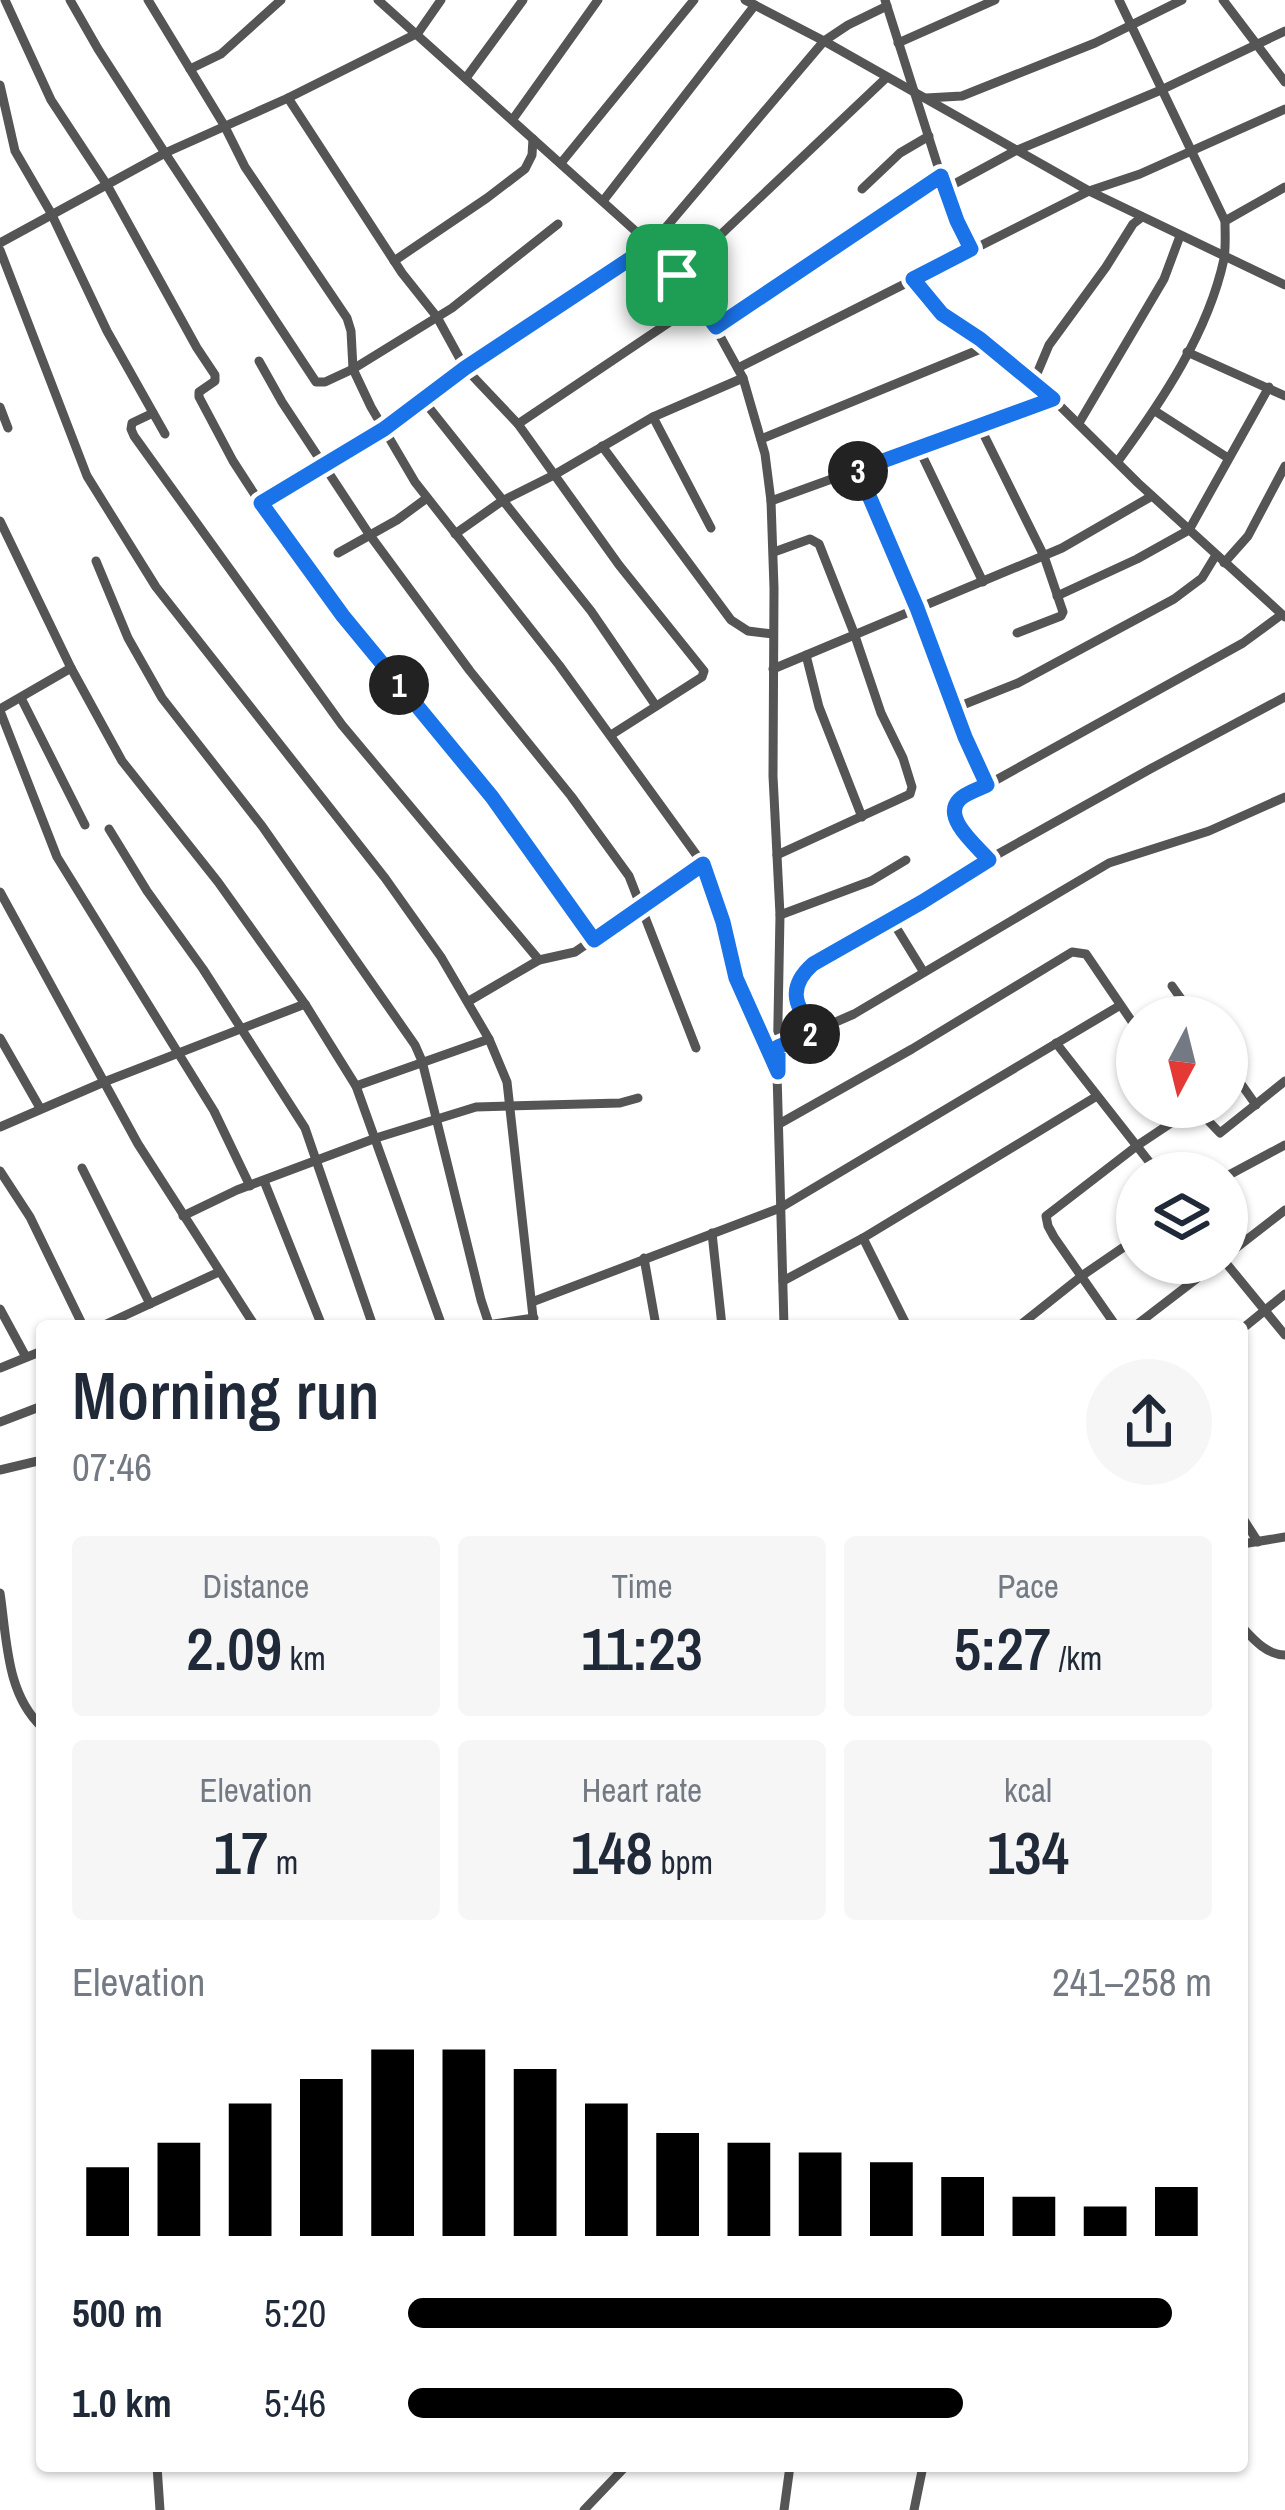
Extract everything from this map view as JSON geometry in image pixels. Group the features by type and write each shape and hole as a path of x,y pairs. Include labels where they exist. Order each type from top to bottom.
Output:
{"street":[{"path":"4,0 51,100 107,185 215,375 215,381 199,392 200,401 232,461 343,616 492,797 594,940"},
{"path":"70,0 313,380 325,382 353,369 452,308 558,224"},
{"path":"167,0 151,4 245,167 347,317 353,369 384,429 427,498 611,735 703,864 736,978 778,1072"},
{"path":"190,69 221,54 281,0"},
{"path":"378,0 651,245 716,327 741,373 761,439 774,552 773,776 780,915 778,1124 784,1320"},
{"path":"441,0 418,33 165,153 51,213 0,246 87,476 156,587 386,878 469,1001 489,1039 507,1082 534,1320"},
{"path":"466,78 523,0"},
{"path":"513,119 598,0"},
{"path":"561,163 694,0"},
{"path":"898,44 995,0"},
{"path":"1118,461 1155,411 1187,352 1208,309 1225,256 1225,221 1119,0"},
{"path":"925,98 962,96 1132,27 1182,0"},
{"path":"1223,0 1285,82"},
{"path":"603,201 750,3 1089,191 1285,285"},
{"path":"261,503 384,429 465,368 651,245 824,41 886,3 945,189 971,249"},
{"path":"945,189 1015,151 1285,32"},
{"path":"677,275 886,78"},
{"path":"0,85 15,151 165,434"},
{"path":"288,98 436,317 465,368 518,424 629,578 704,671 702,677 611,735"},
{"path":"455,534 502,501 653,417 971,249 1089,191 1285,109"},
{"path":"862,189 900,153 928,136"},
{"path":"394,261 524,169 532,155 533,138"},
{"path":"716,327 941,176"},
{"path":"1225,221 1285,187"},
{"path":"1033,383 1049,345 1133,224 1142,218"},
{"path":"1078,423 1164,279 1180,236"},
{"path":"913,279 942,314 1053,399 1283,616 1243,643 961,797 953,814 989,860"},
{"path":"518,424 698,303"},
{"path":"761,439 988,346"},
{"path":"1187,352 1285,396"},
{"path":"259,361 369,534 629,876 696,1048"},
{"path":"1057,596 1189,530 1269,387"},
{"path":"771,501 1053,399"},
{"path":"423,400 591,611 656,706"},
{"path":"0,407 8,428"},
{"path":"1155,411 1228,458"},
{"path":"153,412 132,423 134,436 342,725 539,960"},
{"path":"653,417 710,528"},
{"path":"980,427 1044,556 1063,612 1017,633"},
{"path":"602,446 731,620 748,631 773,634"},
{"path":"919,448 983,582"},
{"path":"955,708 1018,683 1174,599 1248,536 1285,466"},
{"path":"858,470 987,785"},
{"path":"773,669 1044,556 1152,496"},
{"path":"338,554 427,498"},
{"path":"0,521 122,761 195,851 305,1004 356,1086 440,1320"},
{"path":"774,552 810,539 819,544 912,787 910,794 777,855"},
{"path":"96,561 128,638 162,698 262,826 422,1061 485,1320"},
{"path":"806,655 819,707 862,817"},
{"path":"71,668 0,710 57,857 214,1112 250,1186"},
{"path":"20,698 85,825"},
{"path":"816,1031 799,1012 796,1000 803,973 813,964 1152,768 1285,698"},
{"path":"778,1047 854,1013 1109,863 1209,831 1285,797"},
{"path":"109,829 305,1128 371,1320"},
{"path":"780,915 872,881 907,860"},
{"path":"469,1001 539,960 574,952 703,864"},
{"path":"0,892 138,1144 251,1320"},
{"path":"891,920 923,971"},
{"path":"778,1124 1072,952 1087,953 1116,1001"},
{"path":"1172,986 1179,996"},
{"path":"0,1127 305,1004"},
{"path":"532,1302 780,1208 1116,1008"},
{"path":"0,1038 40,1108"},
{"path":"356,1086 489,1039"},
{"path":"1056,1043 1143,1152"},
{"path":"1248,1111 1285,1081"},
{"path":"1248,1094 1256,1105"},
{"path":"782,1281 863,1238 1097,1096"},
{"path":"183,1216 376,1138 476,1107 620,1103 638,1098"},
{"path":"1112,1320 1048,1226 1046,1216 1164,1128"},
{"path":"1248,1165 1285,1145"},
{"path":"82,1168 150,1304"},
{"path":"0,1171 30,1217 80,1320"},
{"path":"263,1181 320,1320"},
{"path":"1248,1240 1285,1210"},
{"path":"712,1233 721,1320"},
{"path":"863,1238 904,1320"},
{"path":"1027,1320 1116,1252"},
{"path":"644,1258 655,1320"},
{"path":"115,1320 218,1272"},
{"path":"1143,1320 1191,1284"},
{"path":"1242,1284 1285,1335"},
{"path":"1248,1325 1285,1294"},
{"path":"0,1309 26,1357"},
{"path":"0,1368 36,1353"},
{"path":"0,1422 36,1408"},
{"path":"0,1470 36,1462"},
{"path":"1248,1526 1258,1542"},
{"path":"1248,1543 1285,1537"},
{"path":"0,1593 19,1699 36,1720"},
{"path":"1248,1632 1268,1650 1285,1655"},
{"path":"157,2472 160,2510"},
{"path":"584,2510 620,2472"},
{"path":"784,2510 789,2472"},
{"path":"914,2510 922,2472"}],"route":[{"path":"941,176 971,249 913,279 942,314 1053,399 858,470 987,785 961,797 953,814 989,860 803,973 796,1000 799,1012 816,1031 778,1047 778,1072 736,978 703,864 594,940 492,797 343,616 261,503 384,429 465,368 651,245 677,275 716,327 941,176"}]}
